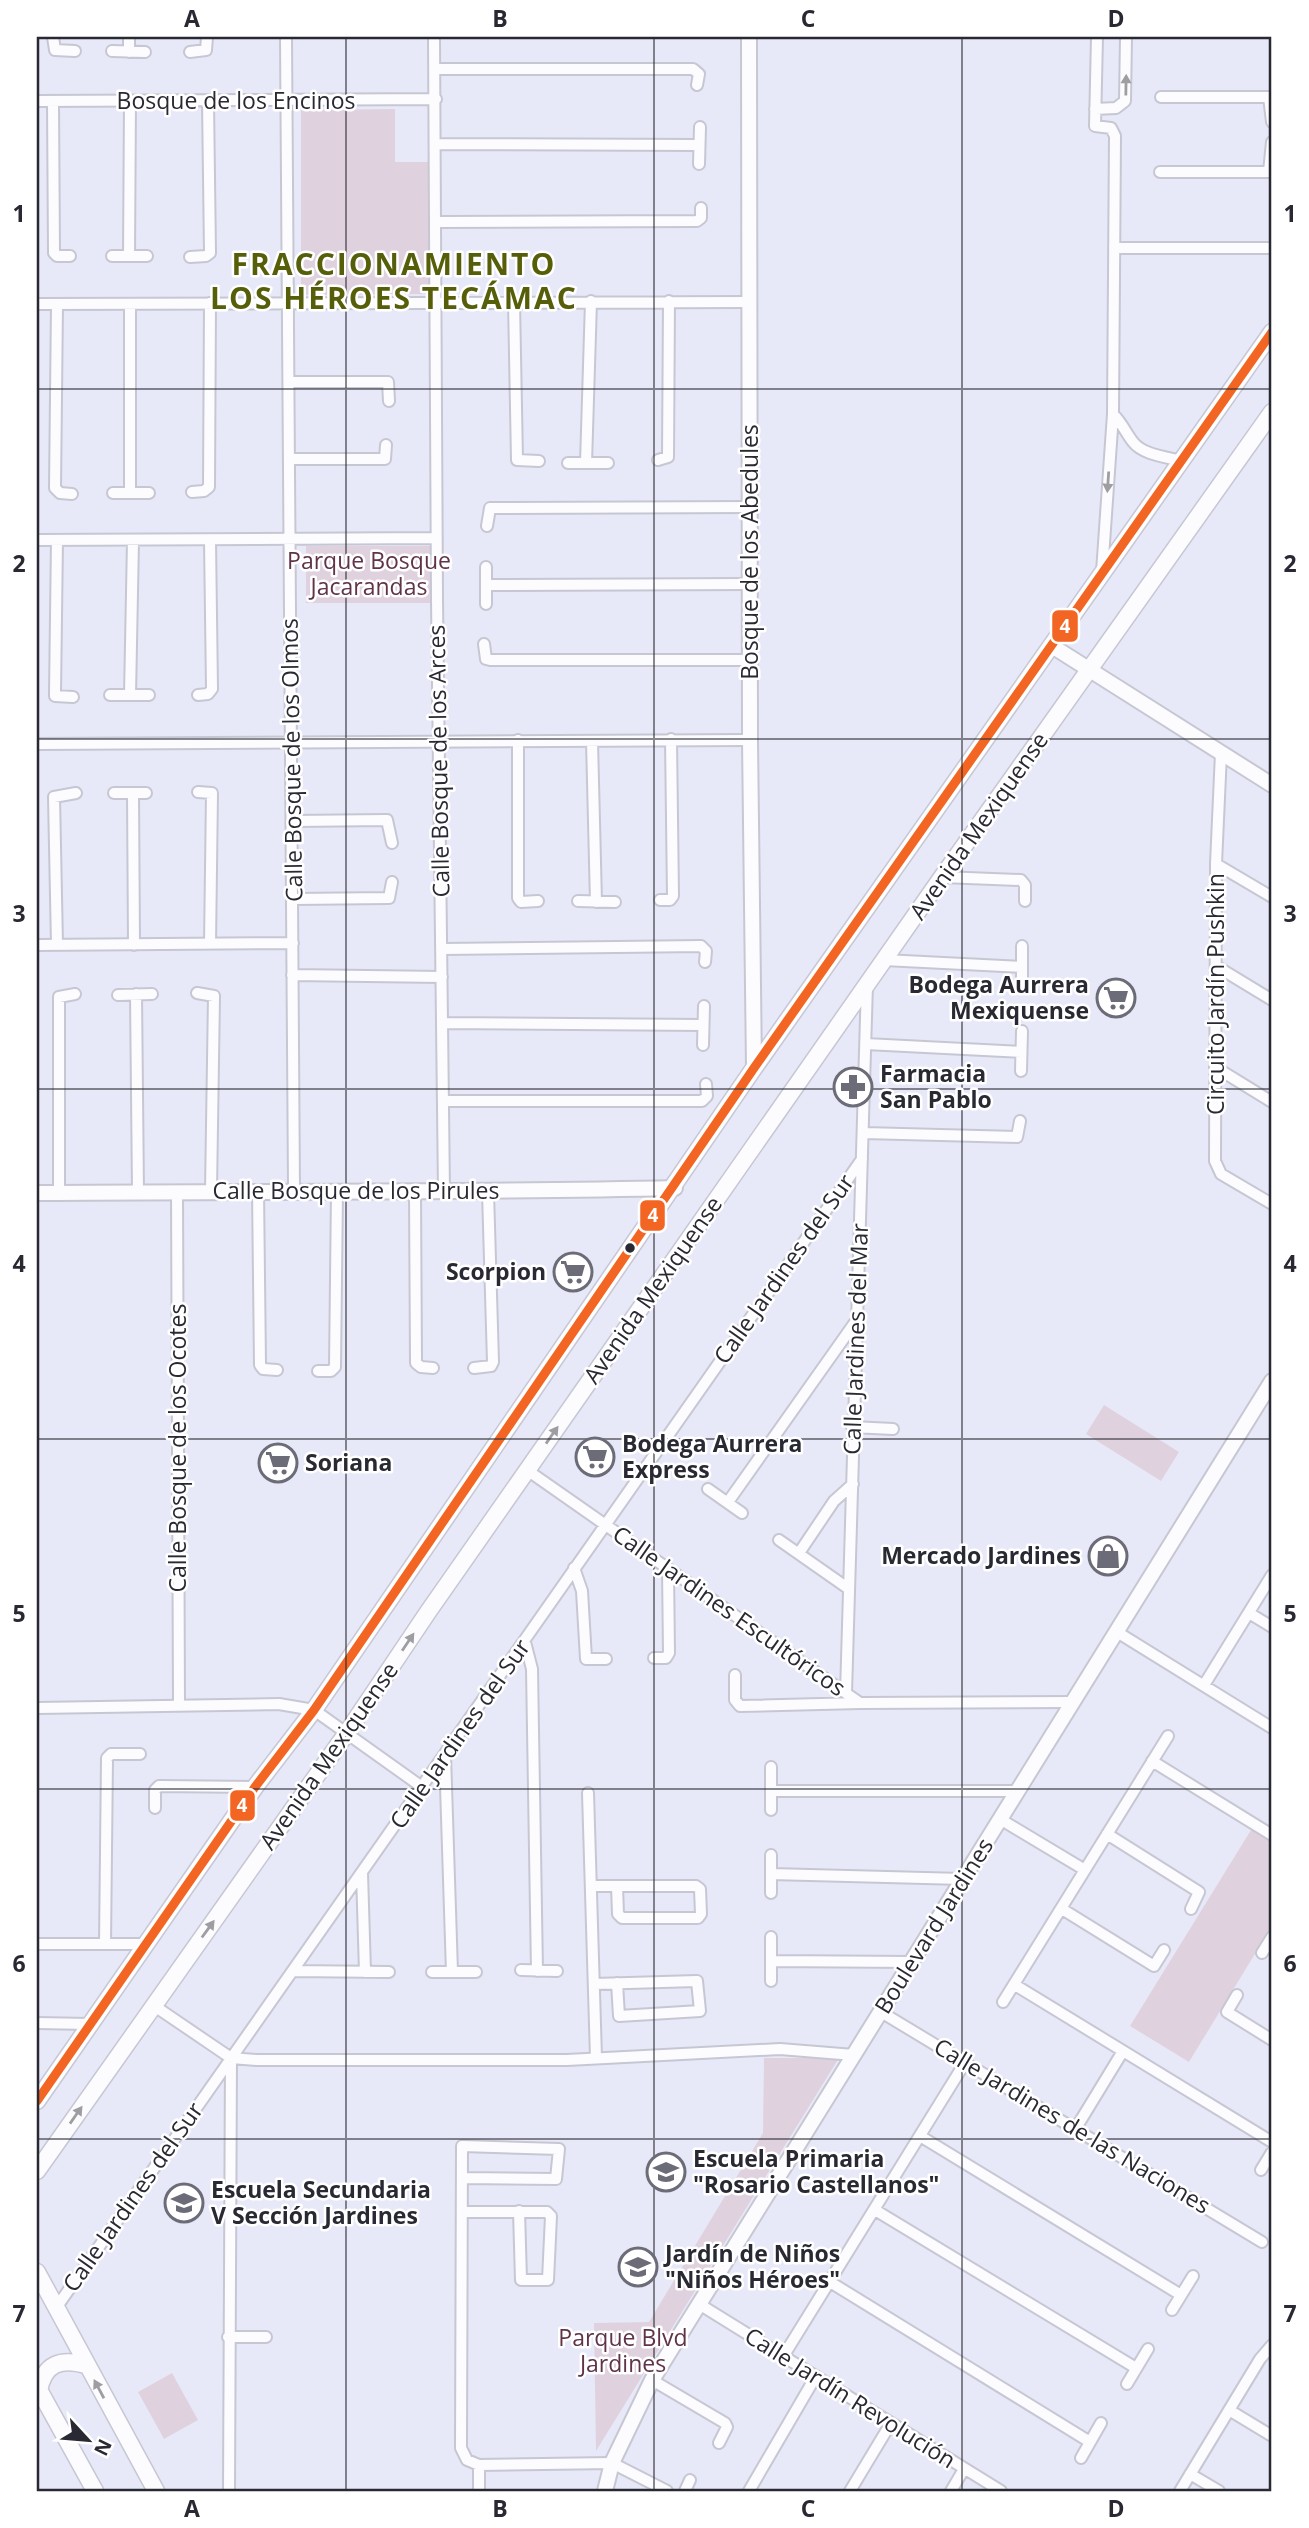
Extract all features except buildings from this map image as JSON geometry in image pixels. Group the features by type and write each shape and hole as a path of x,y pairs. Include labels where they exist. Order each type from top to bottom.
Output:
{"main road":[{"name":"Avenida Mexiquense","path":"37,2101 255,1787 314,1710 675,1188 754,1068 1272,332"},
{"name":"Avenida Mexiquense","path":"37,2171 346,1734 527,1470 942,877 1091,671 1272,412"},
{"path":"37,2272 156,2491"},
{"path":"86,2365 69,2360 55,2363 41,2379 38,2388 95,2491"}],"street":[{"path":"53,37 55,50 75,51"},
{"path":"129,37 130,52"},
{"path":"190,52 206,50 207,37"},
{"name":"Calle Bosque de los Olmos","path":"286,37 289,99 294,1189"},
{"name":"Calle Bosque de los Arces","path":"435,37 436,538 444,1192"},
{"name":"Bosque de los Abedules","path":"749,37 749,584 754,1068"},
{"path":"1097,37 1095,126 1109,127 1114,132 1113,414 1102,575"},
{"path":"1095,108 1116,108 1125,101 1126,37"},
{"path":"112,51 145,52"},
{"path":"435,69 693,69 699,74 697,85"},
{"path":"1161,97 1269,97 1272,122"},
{"name":"Bosque de los Encinos","path":"37,102 436,99"},
{"path":"129,256 130,101"},
{"path":"190,257 206,256 210,253 208,101"},
{"path":"53,102 54,253 57,256 70,256"},
{"path":"699,164 700,127"},
{"path":"1160,172 1269,172 1272,142"},
{"path":"436,144 699,145"},
{"path":"437,222 696,221 701,218 701,208"},
{"path":"1114,248 1272,248"},
{"path":"112,256 148,256"},
{"path":"586,463 591,301"},
{"path":"658,460 668,457 669,301"},
{"path":"514,302 517,460 539,461"},
{"path":"37,304 750,302"},
{"path":"192,492 204,491 209,486 210,303"},
{"path":"57,304 55,488 60,493 72,494"},
{"path":"130,304 130,493"},
{"path":"289,382 388,382 389,401"},
{"path":"1113,414 1125,426 1134,443 1150,453 1182,461"},
{"path":"289,459 385,459 386,445"},
{"path":"568,463 608,463"},
{"path":"113,492 149,493"},
{"path":"487,526 490,508 750,508"},
{"path":"37,540 436,538"},
{"path":"57,540 55,696 73,697"},
{"path":"131,695 133,541"},
{"path":"198,695 208,694 212,689 210,541"},
{"path":"486,567 486,604"},
{"path":"486,585 749,584"},
{"path":"484,644 486,659 490,660 750,660"},
{"path":"1052,646 1272,785"},
{"path":"110,695 149,695"},
{"path":"518,740 518,898 521,902 538,901"},
{"path":"660,900 670,900 673,896 671,740"},
{"path":"37,744 750,740"},
{"path":"592,741 596,902"},
{"name":"Circuito Jardín Pushkin","path":"1221,753 1216,863 1216,1169 1272,1204"},
{"path":"198,792 212,793 210,944"},
{"path":"57,945 54,797 76,793"},
{"path":"114,793 146,793"},
{"path":"133,793 134,945"},
{"path":"293,821 387,820 391,825 392,843"},
{"path":"1216,863 1272,897"},
{"path":"942,877 1021,880 1025,885 1025,901"},
{"path":"293,899 389,898 392,882"},
{"path":"578,901 615,902"},
{"path":"37,945 293,943"},
{"path":"442,949 701,946 706,951 705,962"},
{"path":"1022,946 1022,987"},
{"path":"884,960 1022,967"},
{"path":"1216,966 1272,1000"},
{"path":"292,975 442,977"},
{"name":"Calle Jardines del Mar","path":"846,1693 867,984"},
{"path":"197,993 214,996 211,1191"},
{"path":"59,1192 59,997 75,994"},
{"path":"136,994 138,1192"},
{"path":"118,995 152,994"},
{"path":"703,1045 704,1006"},
{"path":"442,1023 703,1026"},
{"path":"1021,1072 1022,1031"},
{"path":"866,1044 1021,1052"},
{"path":"1214,1067 1272,1101"},
{"path":"443,1101 702,1101 707,1096 706,1084"},
{"path":"864,1133 1017,1137 1020,1121"},
{"name":"Calle Jardines del Sur","path":"56,2308 862,1159"},
{"name":"Calle Bosque de los Pirules","path":"37,1193 294,1189 415,1194 675,1188"},
{"path":"258,1190 260,1365 263,1369 277,1370"},
{"name":"Calle Bosque de los Ocotes","path":"177,1191 179,1704"},
{"path":"318,1371 331,1371 335,1367 337,1192"},
{"path":"474,1368 491,1366 492,1362 488,1192"},
{"path":"415,1194 416,1363 421,1367 433,1368"},
{"path":"728,1502 856,1321"},
{"name":"Boulevard Jardines","path":"609,2477 652,2380 1272,1381"},
{"path":"852,1427 893,1429"},
{"name":"Calle Jardines Escultóricos","path":"527,1470 860,1703 1073,1702"},
{"path":"799,1553 834,1500 853,1485"},
{"path":"708,1489 742,1513"},
{"path":"779,1540 849,1589"},
{"path":"574,1568 582,1591 586,1659 606,1659"},
{"path":"654,1658 666,1658 670,1653 668,1569"},
{"path":"1204,1685 1272,1575"},
{"path":"1249,1613 1272,1627"},
{"path":"1116,1632 1272,1728"},
{"path":"525,1642 532,1668 537,1970"},
{"path":"734,1675 735,1700 740,1706 860,1703"},
{"path":"37,1708 279,1704 314,1710 422,1787"},
{"path":"1003,2002 1168,1735"},
{"path":"105,1944 107,1758 111,1754 140,1754"},
{"path":"445,1755 452,1972"},
{"path":"1152,1761 1272,1835"},
{"path":"771,1767 771,1810"},
{"path":"155,1808 155,1790 159,1786 255,1787"},
{"path":"771,1791 1017,1791"},
{"path":"588,1793 596,2058"},
{"path":"1000,1819 1085,1871"},
{"path":"1107,1834 1199,1892 1191,1909"},
{"path":"771,1855 771,1894"},
{"path":"362,1872 365,1972"},
{"path":"771,1874 963,1879"},
{"path":"591,1886 617,1886 696,1886 700,1889 701,1914 698,1918 622,1917 618,1914 617,1886"},
{"path":"1062,1909 1154,1966 1164,1950"},
{"path":"771,1937 771,1981"},
{"path":"1262,1953 1272,1937"},
{"path":"37,1944 147,1944"},
{"path":"771,1961 911,1962"},
{"path":"522,1970 557,1970"},
{"path":"293,1971 389,1972"},
{"path":"432,1972 476,1972"},
{"path":"594,1984 617,1983 697,1981 700,2011 619,2016 617,1983"},
{"path":"1015,1985 1272,2142"},
{"path":"1237,1994 1227,2012 1272,2040"},
{"path":"153,2006 231,2058 257,2060 567,2060 780,2049 854,2055"},
{"name":"Calle Jardines de las Naciones","path":"881,2012 1262,2242"},
{"path":"37,2024 90,2024"},
{"path":"1076,2129 1123,2051"},
{"path":"229,2491 231,2058"},
{"path":"784,2356 966,2061"},
{"path":"920,2136 1181,2295"},
{"path":"462,2178 556,2179 559,2149 464,2145 462,2178 461,2448 467,2460 480,2465 609,2477 667,2491"},
{"path":"1261,2170 1272,2152"},
{"path":"875,2210 1136,2368"},
{"path":"462,2212 519,2211 547,2212 551,2216 548,2280 521,2280 519,2211"},
{"path":"1172,2310 1193,2276"},
{"path":"830,2282 1090,2442"},
{"name":"Calle Jardín Revolución","path":"699,2304 1001,2491"},
{"path":"228,2337 267,2337"},
{"path":"1180,2491 1229,2410 1272,2347"},
{"path":"1127,2384 1148,2349"},
{"path":"749,2491 816,2376"},
{"path":"652,2380 725,2423 727,2427 719,2443"},
{"path":"1229,2410 1272,2436"},
{"path":"850,2491 891,2423"},
{"path":"1080,2458 1101,2423"},
{"path":"479,2491 480,2465"},
{"path":"951,2491 964,2469"},
{"path":"1190,2474 1219,2491"},
{"path":"609,2477 616,2491"}],"green space":[{"path":"395,109 395,162 430,162 430,294 301,295 301,110"},
{"name":"Parque Bosque Jacarandas","path":"306,546 433,546 432,603 306,603"},
{"path":"1104,1405 1179,1452 1161,1481 1086,1434"},
{"path":"1251,1830 1272,1843 1272,1926 1189,2062 1130,2026"},
{"name":"Parque Blvd Jardines","path":"764,2058 839,2058 596,2451 594,2323 649,2322 763,2133"},
{"path":"172,2373 198,2420 164,2439 138,2392"}],"transit line":[{"name":"4","path":"37,2101 255,1787 314,1710 754,1068 1272,332"}],"place":[{"name":"Bodega Aurrera Mexiquense","path":"1116,998"},
{"name":"Farmacia San Pablo","path":"853,1087"},
{"name":"Scorpion","path":"573,1272"},
{"name":"Bodega Aurrera Express","path":"595,1457"},
{"name":"Soriana","path":"278,1463"},
{"name":"Mercado Jardines","path":"1108,1556"},
{"name":"Escuela Primaria \"Rosario Castellanos\"","path":"666,2172"},
{"name":"Escuela Secundaria V Sección Jardines","path":"184,2203"},
{"name":"Jardín de Niños \"Niños Héroes\"","path":"638,2267"}],"district":[{"name":"FRACCIONAMIENTO LOS HÉROES TECÁMAC","path":"394,282"}]}
